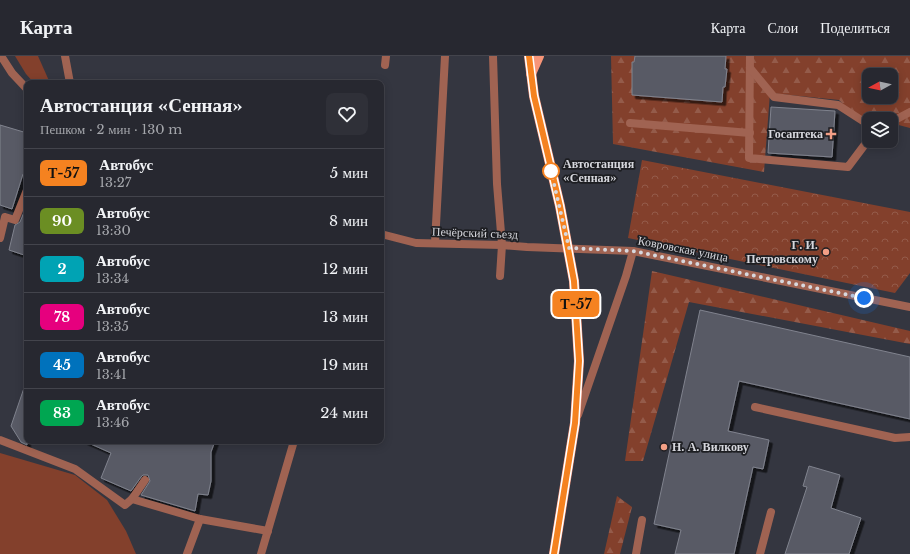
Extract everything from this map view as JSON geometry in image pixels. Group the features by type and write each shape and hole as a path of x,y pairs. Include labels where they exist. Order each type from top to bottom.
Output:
{"main road":[{"path":"529,56 534,96 569,248 574,281 579,361 575,423 554,554"},
{"path":"531,74 539,56"}],"street":[{"path":"0,56 12,73 24,86"},
{"path":"65,56 69,80"},
{"path":"385,65 386,56"},
{"path":"435,243 445,56"},
{"path":"493,56 496,184 502,245 500,274"},
{"path":"750,56 750,158 848,167 862,148"},
{"path":"750,68 774,97 838,105 862,120"},
{"path":"898,118 910,112"},
{"path":"630,123 750,133"},
{"path":"0,238 5,217 15,220 24,198"},
{"name":"Печёрский съезд","path":"384,235 416,243 569,248"},
{"name":"Ковровская улица","path":"569,248 633,251 910,307"},
{"path":"575,423 626,276 633,251"},
{"path":"755,407 895,438 910,437"},
{"path":"0,440 75,469 125,505 132,499 145,480"},
{"path":"261,554 293,444"},
{"path":"132,499 200,519 268,531"},
{"path":"760,554 771,512"},
{"path":"187,554 200,519"},
{"path":"636,554 642,520"}],"green space":[{"path":"15,56 38,56 49,80 31,80"},
{"path":"611,56 910,56 910,128 898,125 898,112 862,112 862,117 854,115 839,100 770,93 764,172 613,144"},
{"path":"642,160 910,212 910,273 895,293 628,238"},
{"path":"652,271 910,331 910,344 689,302 643,461 625,461"},
{"path":"0,453 75,475 107,500 126,531 136,554 0,554"},
{"path":"617,496 632,507 620,554 604,554"}],"building":[{"path":"635,56 726,56 725,69 727,69 725,87 723,87 722,102 632,95 632,62 634,62"},
{"path":"771,107 835,111 832,157 768,153"},
{"path":"0,125 24,132 24,174 12,209 0,205"},
{"path":"24,212 24,255 9,250 15,225 20,222"},
{"path":"700,310 910,357 910,419 739,381 728,431 769,440 763,469 753,467 734,554 675,554 681,530 654,524"},
{"path":"24,388 24,444 21,442 11,426"},
{"path":"91,444 214,444 211,452 211,481 208,495 198,494 195,511 141,495 150,481 148,475 143,475 131,491 101,478 111,453"},
{"path":"809,466 840,475 831,508 861,518 849,554 785,554 807,487 803,486"}],"bus line":[{"name":"Т-57","path":"529,56 534,96 569,248 574,281 579,361 575,423 554,554"}],"place":[{"name":"Госаптека","path":"831,134"},
{"name":"Автостанция «Сенная»","path":"551,171"},
{"name":"Г. И. Петровскому","path":"826,252"},
{"name":"Н. А. Вилкову","path":"664,447"}],"route":[{"path":"551,171 569,248 633,251 864,298"}]}
